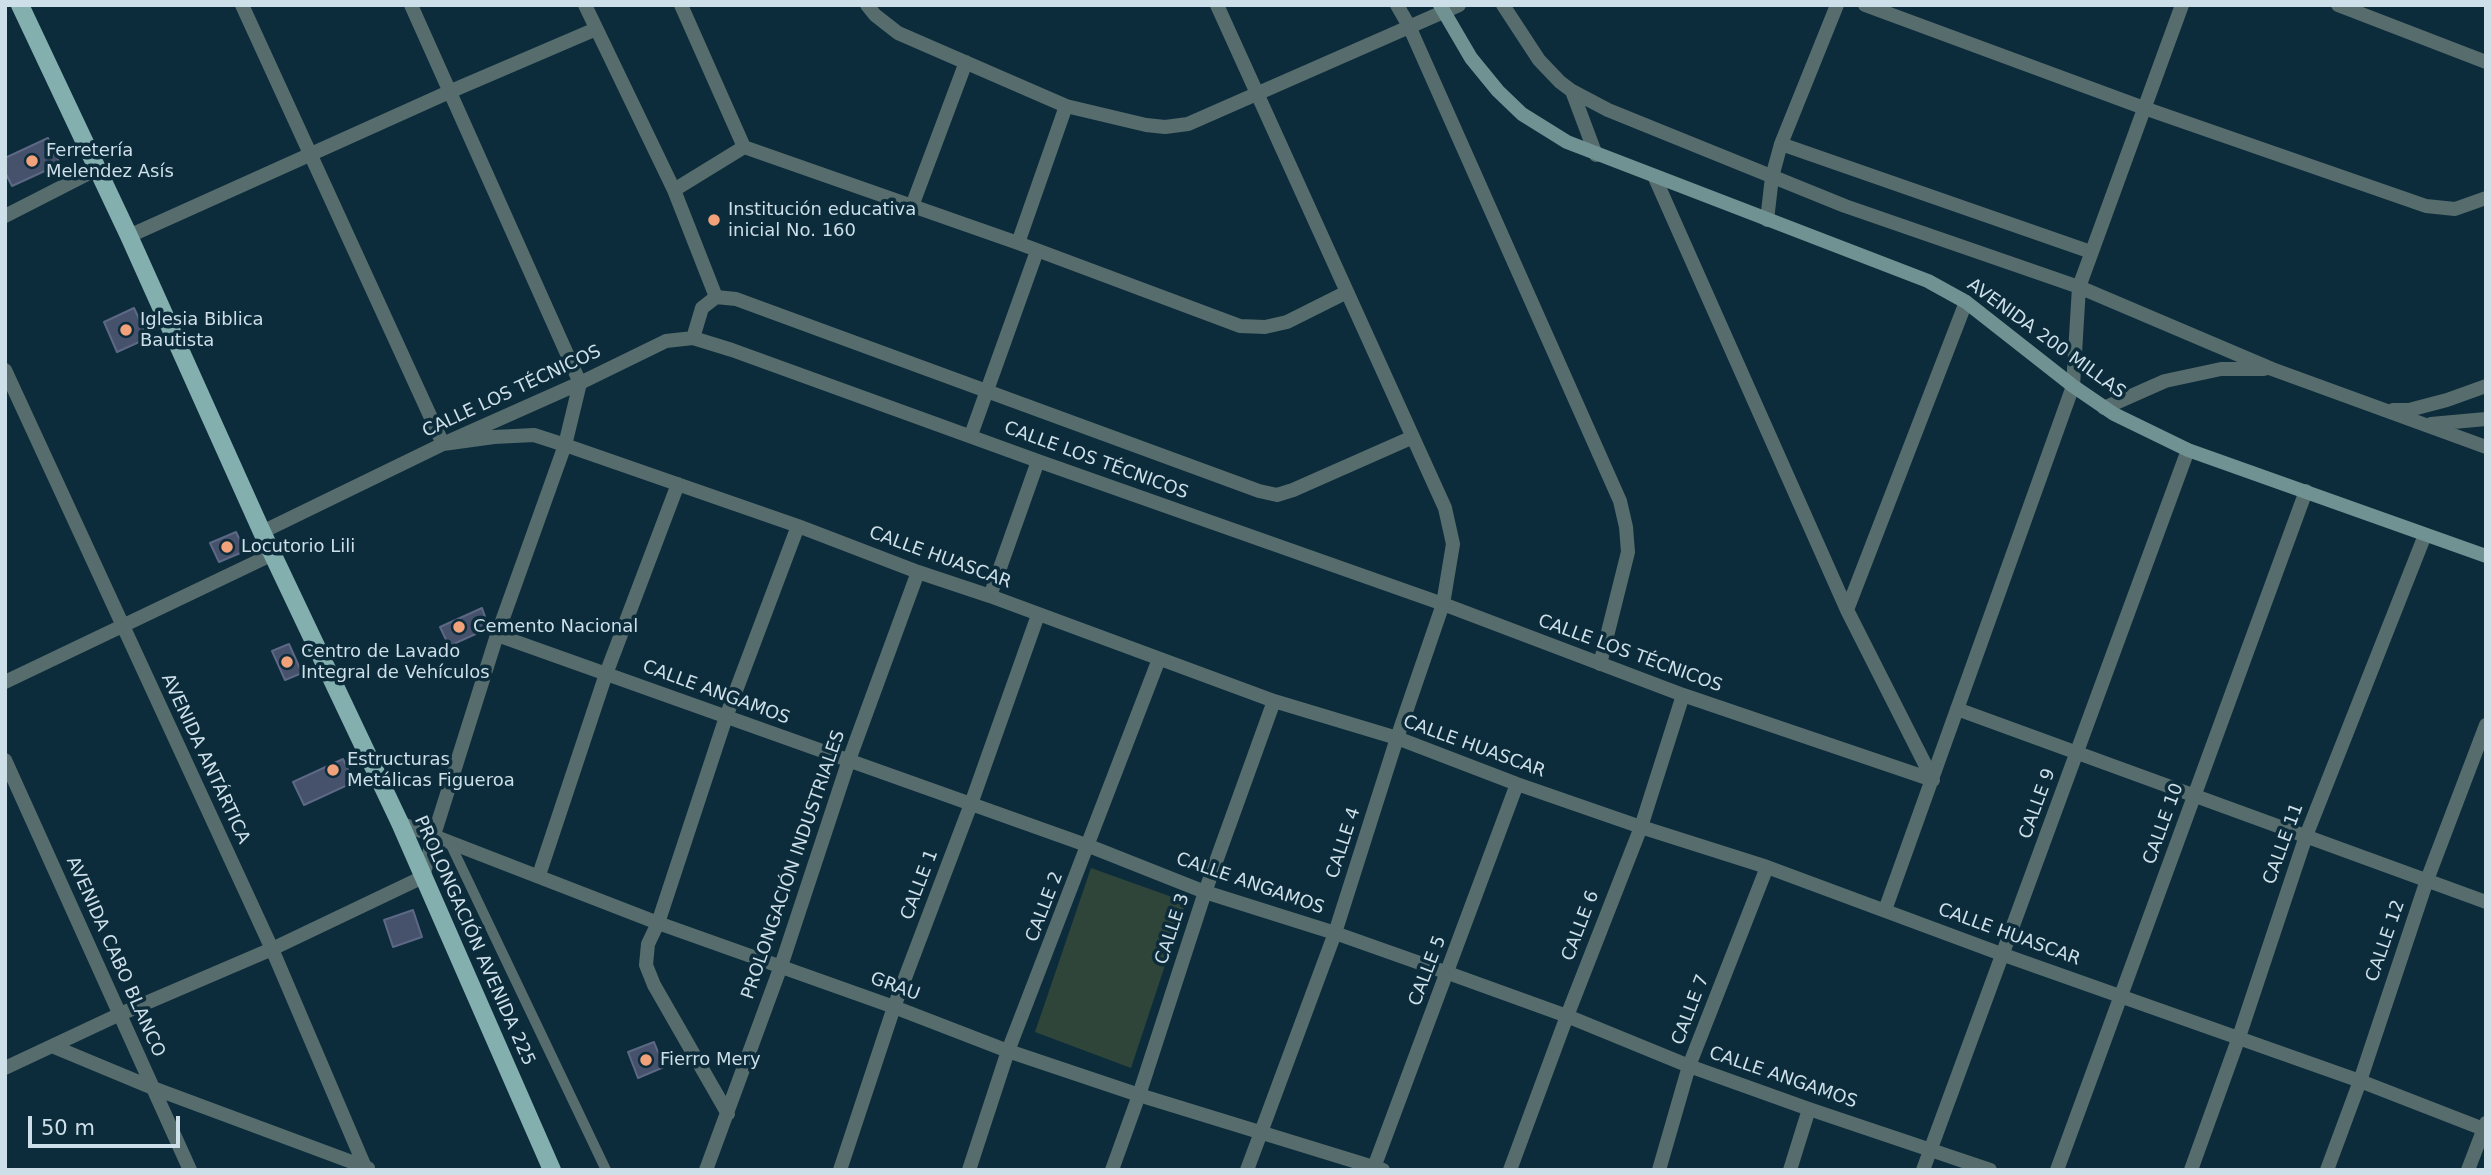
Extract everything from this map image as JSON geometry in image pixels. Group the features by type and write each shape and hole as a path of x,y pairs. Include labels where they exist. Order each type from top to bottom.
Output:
{"main road":[{"name":"PROLONGACIÓN AVENIDA 225","path":"20,5 129,236 262,532 400,823 552,1170"},
{"name":"AVENIDA 200 MILLAS","path":"1442,9 1471,58 1506,99 1545,130 1596,155 1928,281 1966,302 2105,408 2188,450 2486,556"}],"street":[{"path":"242,5 443,444"},
{"path":"5,1068 118,1015 272,949 424,877 434,835 497,635 565,445 580,383 411,5"},
{"path":"585,5 674,190 716,298"},
{"path":"681,5 744,147 1018,243 1240,326 1265,327 1287,322 1346,292"},
{"path":"867,5 898,33 1066,106 1165,127 1188,124 1442,9 1459,5"},
{"name":"CALLE 4","path":"1217,5 1446,508 1453,544 1443,604 1335,933 1247,1170"},
{"path":"1397,5 1409,26 1620,500 1628,552 1600,664"},
{"path":"1503,5 1539,60 1572,91 1608,110 1844,206 2079,287 2272,369 2486,447"},
{"path":"1767,220 1772,177 1781,144 1837,5"},
{"path":"1865,5 2144,108 2426,206 2455,209 2486,198"},
{"path":"1885,910 2073,386 2079,287 2182,5"},
{"path":"2338,5 2486,62"},
{"path":"129,236 596,29"},
{"path":"912,206 966,62"},
{"path":"1572,91 1596,155"},
{"path":"1018,243 1066,106"},
{"path":"1781,144 2091,252"},
{"path":"674,190 744,147"},
{"path":"5,216 97,169"},
{"path":"1655,178 1847,610 1933,780"},
{"path":"971,435 1037,251"},
{"path":"693,338 702,309 716,298 736,299 1259,491 1277,495 1413,437"},
{"path":"1847,610 1966,302"},
{"name":"CALLE LOS TÉCNICOS","path":"262,532 443,444 666,341 693,338 1443,604 1683,695 1933,780"},
{"path":"2105,408 2165,381 2221,369 2272,369"},
{"name":"AVENIDA ANTÁRTICA","path":"5,370 272,949 369,1168"},
{"path":"2381,410 2409,410 2486,386"},
{"path":"2423,425 2486,419"},
{"name":"CALLE HUASCAR","path":"443,444 534,435 565,445 798,526 1274,701 1397,738 1517,784 1767,867 2485,1127"},
{"name":"CALLE 9","path":"1923,1170 2188,450"},
{"path":"990,596 1038,461"},
{"path":"539,875 606,674 678,484"},
{"name":"CALLE 10","path":"2057,1170 2306,491"},
{"path":"728,1114 654,985 646,965 648,944 658,923 726,717 798,526"},
{"name":"CALLE 11","path":"2191,1170 2306,836 2425,535"},
{"path":"5,682 273,554"},
{"name":"PROLONGACIÓN INDUSTRIALES","path":"706,1170 781,966 849,760 918,572"},
{"name":"CALLE 1","path":"840,1170 894,1007 971,804 1038,615"},
{"name":"CALLE ANGAMOS","path":"497,635 1089,846 1205,892 1335,933 1567,1016 1689,1066 1990,1170"},
{"name":"CALLE 2","path":"969,1170 1008,1051 1159,659"},
{"name":"CALLE 6","path":"1510,1170 1641,827 1683,695"},
{"name":"CALLE 3","path":"1112,1170 1205,892 1274,701"},
{"path":"1956,709 2486,902"},
{"name":"CALLE 12","path":"2327,1170 2360,1081 2427,880 2486,725"},
{"name":"AVENIDA CABO BLANCO","path":"5,760 190,1170"},
{"name":"CALLE 5","path":"1377,1169 1517,784"},
{"name":"GRAU","path":"400,823 658,923 894,1007 1008,1051 1377,1169"},
{"name":"CALLE 7","path":"1659,1170 1689,1066 1767,867"},
{"path":"52,1046 153,1088 369,1168"},
{"path":"1790,1170 1809,1109"},
{"path":"2469,1170 2485,1127"}],"lane":[{"path":"449,841 606,1170"}],"green space":[{"path":"1091,868 1186,902 1131,1068 1035,1032"}],"building":[{"name":"Ferretería Melendez Asís","path":"48,138 60,164 12,186 5,172 5,158"},
{"name":"Iglesia Biblica Bautista","path":"134,308 148,338 117,352 104,322"},
{"name":"Locutorio Lili","path":"236,532 245,551 219,562 210,543"},
{"path":"482,608 489,628 449,646 440,627"},
{"name":"Centro de Lavado Integral de Vehículos","path":"289,644 302,673 285,680 272,651"},
{"name":"Estructuras Metálicas Figueroa","path":"343,759 354,782 304,805 293,782"},
{"path":"413,910 422,937 393,947 384,920"},
{"name":"Fierro Mery","path":"654,1042 664,1067 638,1078 628,1052"}],"place":[{"name":"Ferretería Melendez Asís","path":"32,161"},
{"name":"Institución educativa inicial No. 160","path":"714,220"},
{"name":"Iglesia Biblica Bautista","path":"126,330"},
{"name":"Locutorio Lili","path":"227,547"},
{"name":"Cemento Nacional","path":"459,627"},
{"name":"Centro de Lavado Integral de Vehículos","path":"287,662"},
{"name":"Estructuras Metálicas Figueroa","path":"333,770"},
{"name":"Fierro Mery","path":"646,1060"}]}
